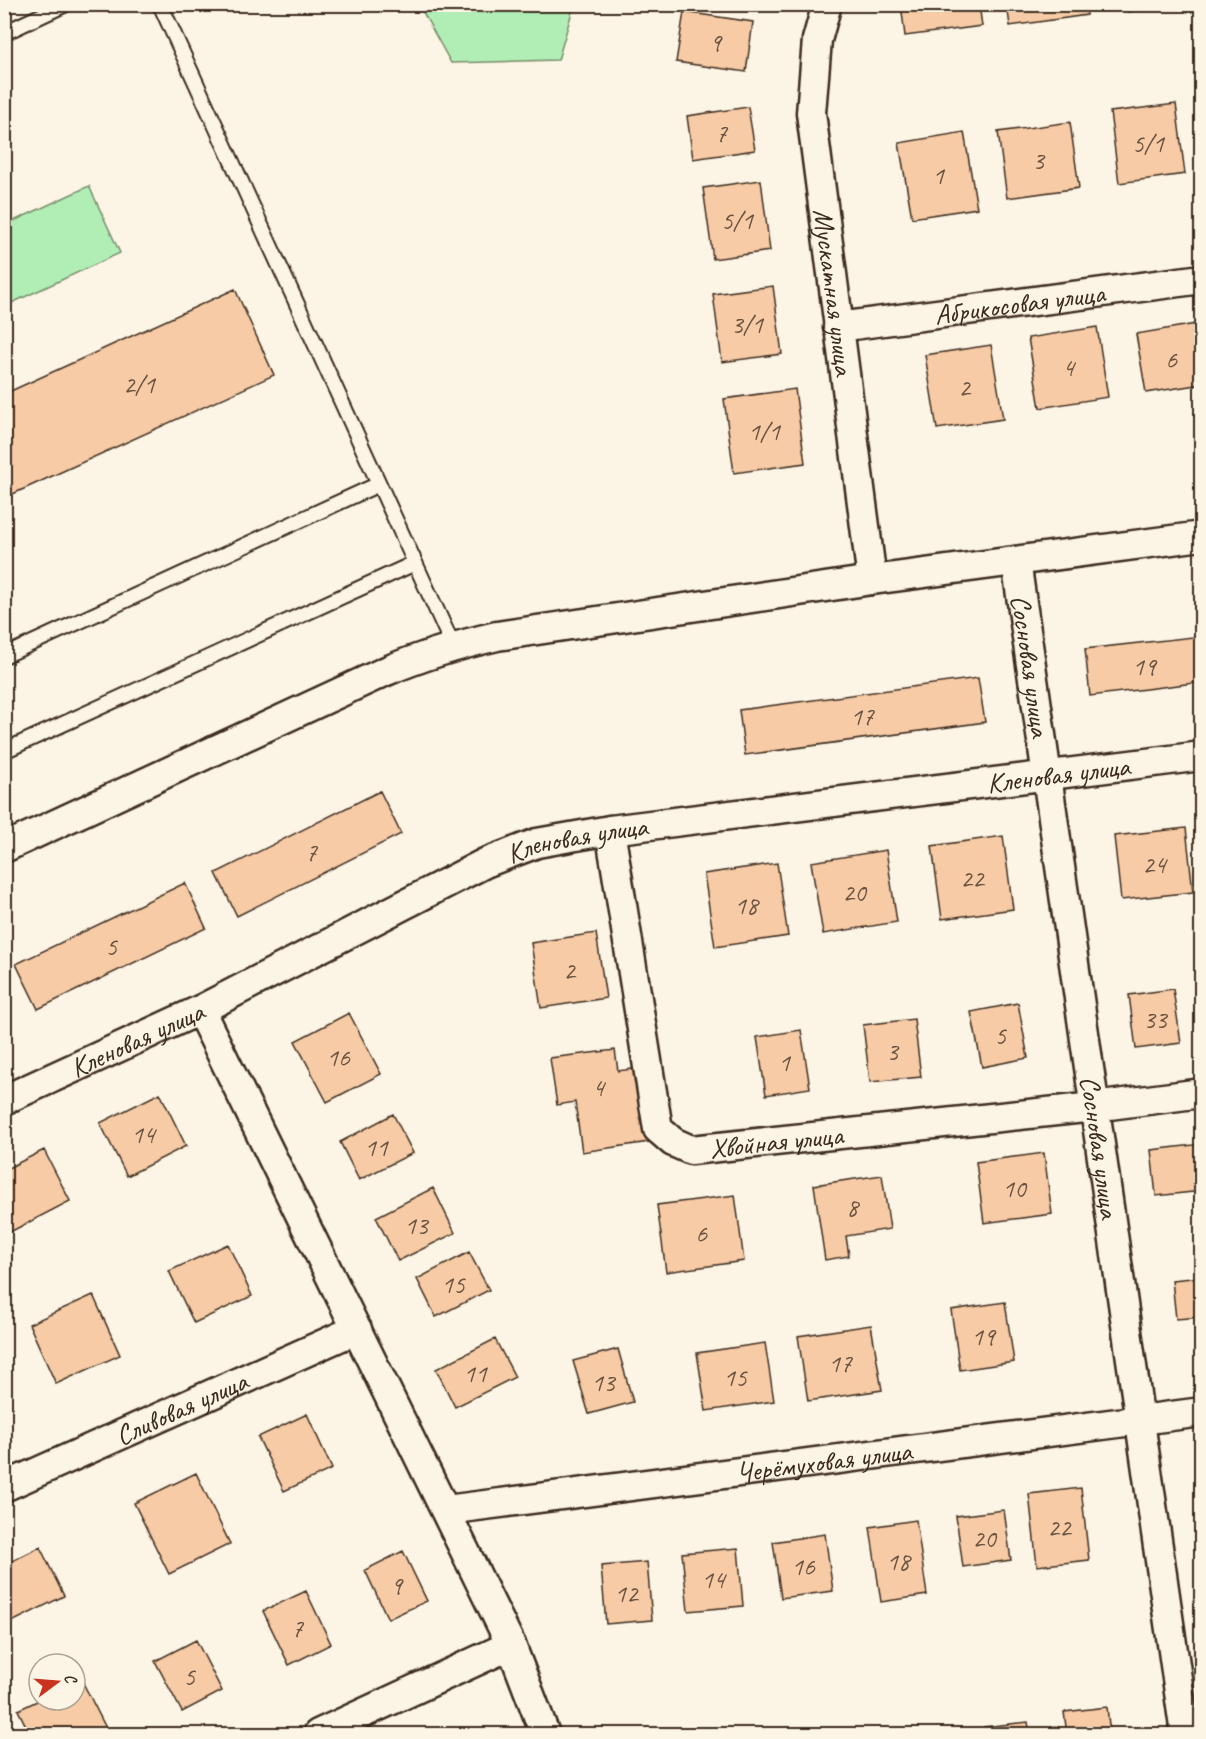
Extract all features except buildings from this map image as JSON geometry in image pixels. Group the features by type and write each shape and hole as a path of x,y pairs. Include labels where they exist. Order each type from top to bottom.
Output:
{"street":[{"name":"Мускатная улица","path":"827,4 817,40 811,113 872,580"},
{"name":"Абрикосовая улица","path":"838,327 1202,279"},
{"path":"4,848 384,672 453,646 497,636 872,580 1202,536"},
{"name":"Сосновая улица","path":"1016,561 1185,1734"},
{"name":"Кленовая улица","path":"4,1100 200,1010 485,864 537,843 610,830 1202,756"},
{"name":"Хвойная улица","path":"610,830 658,1129 673,1142 691,1150 1094,1107 1202,1093"},
{"path":"200,1010 511,1645 545,1734"},
{"name":"Сливовая улица","path":"4,1487 357,1329"},
{"name":"Черёмуховая улица","path":"446,1510 1202,1412"},
{"path":"318,1734 511,1645"}],"lane":[{"path":"4,33 66,4"},
{"path":"160,4 453,646"},
{"path":"4,656 379,484"},
{"path":"4,751 415,563"}],"green space":[{"path":"419,5 574,5 558,60 451,63"},
{"path":"89,186 120,253 5,306 5,225"}]}
